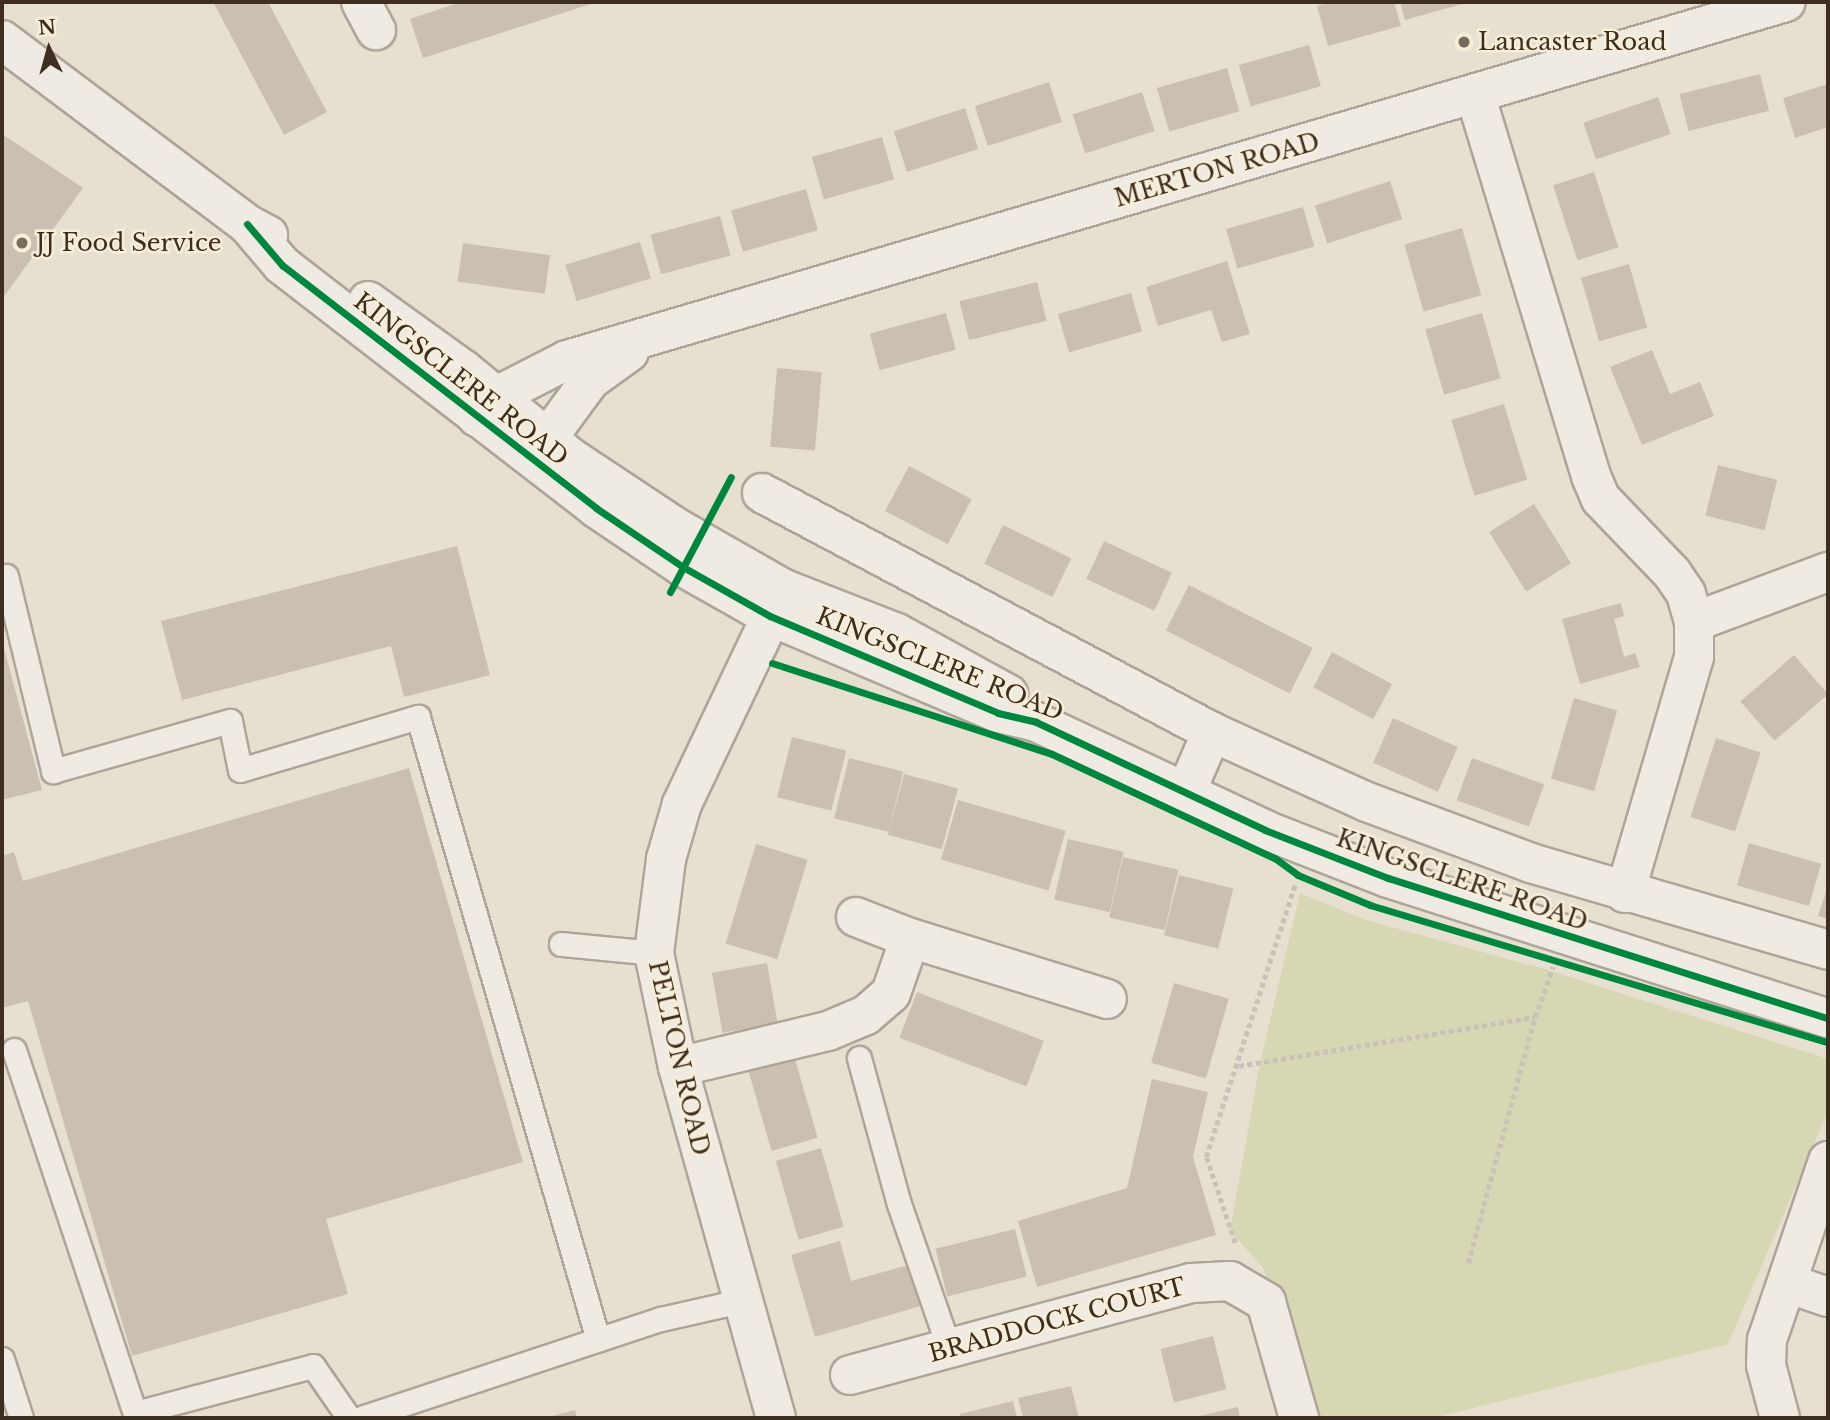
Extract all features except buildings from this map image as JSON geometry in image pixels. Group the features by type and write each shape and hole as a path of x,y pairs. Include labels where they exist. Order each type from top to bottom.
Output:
{"street":[{"name":"MERTON ROAD","path":"486,407 566,360 649,340 759,302 1786,2"},
{"name":"KINGSCLERE ROAD","path":"2,40 247,224 296,249 539,448 653,514 777,602 897,633 1009,694 1036,722 1185,794 1388,878 1828,1018"},
{"path":"1475,94 1591,477 1601,499 1672,573 1686,594 1694,622 1694,657 1625,892"},
{"name":"MERTON ROAD","path":"539,448 590,380 649,340"},
{"name":"KINGSCLERE ROAD","path":"762,493 1212,732 1367,802 1625,892 1828,950"},
{"path":"1694,622 1828,572"},
{"name":"PELTON ROAD","path":"776,1418 740,1301 678,1067 654,953 666,859 682,804 777,602"},
{"path":"1185,794 1212,732"},
{"path":"856,917 910,938 1107,999"},
{"path":"678,1067 828,1031 866,1015 891,993 910,938"},
{"path":"1780,1418 1766,1365 1767,1340 1828,1161"},
{"name":"BRADDOCK COURT","path":"850,1375 1191,1283 1230,1281 1257,1297"},
{"path":"1787,1283 1828,1297"},
{"path":"1257,1297 1266,1302 1299,1418"}],"lane":[{"path":"6,576 52,771 230,720 240,770 418,717 598,1340"},
{"path":"561,944 654,953"},
{"path":"14,1050 135,1413 313,1366 349,1418"},
{"path":"859,1058 899,1204 949,1348"},
{"path":"361,1418 661,1319 740,1301"},
{"path":"2,1359 21,1418"}],"path":[{"path":"1257,1297 1206,1157 1239,1066 1298,875 1310,880"},
{"path":"1542,956 1568,964"},
{"path":"1468,1263 1535,1017 1555,960"},
{"path":"1239,1066 1535,1017"}],"green space":[{"path":"1300,893 1366,920 1548,970 1828,1059 1828,1111 1728,1344 1434,1418 1306,1418 1264,1269 1230,1231 1260,1063"}],"cycle path":[{"path":"247,224 282,265 596,508 683,567 770,616 998,713 1036,722 1265,830 1388,878 1828,1018"},
{"path":"670,592 731,477"},
{"path":"772,663 1052,754 1276,859 1298,875 1370,905 1828,1042"}],"place":[{"name":"Lancaster Road","path":"1464,42"},
{"name":"JJ Food Service","path":"22,243"}]}
